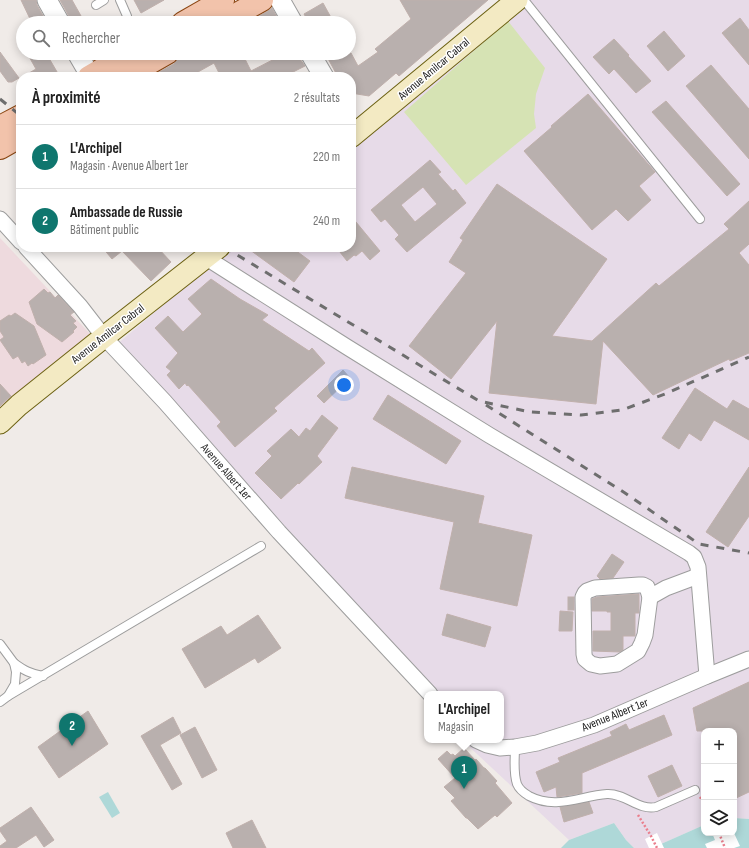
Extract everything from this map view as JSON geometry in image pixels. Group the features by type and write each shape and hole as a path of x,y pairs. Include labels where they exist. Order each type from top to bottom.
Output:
{"main road":[{"path":"195,16 223,0"},
{"path":"233,16 262,0"},
{"name":"Avenue Amilcar Cabral","path":"356,129 512,2"},
{"path":"103,72 131,61"},
{"path":"0,127 16,119"},
{"path":"0,148 16,139"},
{"name":"Avenue Amilcar Cabral","path":"0,422 104,337 212,252"}],"street":[{"path":"47,0 56,16"},
{"path":"280,0 289,16"},
{"path":"81,60 87,72"},
{"path":"314,60 321,72"},
{"path":"0,219 16,237"},
{"name":"Avenue Albert 1er","path":"31,252 80,306 104,337 165,402 279,532 427,691"},
{"path":"212,252 341,343 489,435 694,557 698,567 707,676"},
{"path":"650,597 666,588 698,576"},
{"path":"643,585 646,587 650,597 645,635 638,650 617,664 600,666 591,664 585,659 583,597 587,591 595,588 643,585"},
{"name":"Avenue Albert 1er","path":"483,743 500,748 537,743 594,725 749,659"}],"lane":[{"path":"96,5 104,0"},
{"path":"120,0 126,16"},
{"path":"512,2 700,219"},
{"path":"0,702 260,546"},
{"path":"0,644 14,663 23,670 43,676"},
{"path":"8,696 15,684 16,672 14,663"},
{"path":"515,747 515,777 517,786 524,793 545,802 559,803 608,794 620,796 646,808 651,808 694,790"}],"path":[{"path":"629,800 657,848"},
{"path":"720,836 726,848"}],"shaded area":[{"path":"528,0 749,0 749,819 737,818 737,728 701,728 701,826 652,848 634,848 626,840 614,823 569,840 465,743 504,743 504,691 424,691 424,699 108,352 225,252 356,252 356,143"},
{"path":"0,238 92,336 0,420"}],"green space":[{"path":"508,21 545,68 536,94 534,114 536,128 466,185 404,112"}],"water":[{"path":"108,792 120,813 112,818 99,797"},
{"path":"737,818 749,819 749,848 652,848 701,826 701,836 737,836"},
{"path":"614,823 626,840 634,848 561,848 569,840"}],"pier":[{"path":"657,833 664,848 649,848 645,839"},
{"path":"713,836 735,836 740,846 734,848 707,848 705,844 715,840"}],"building":[{"path":"21,0 36,0 43,16 29,16"},
{"path":"60,0 72,0 81,16 69,16"},
{"path":"134,0 164,0 141,13"},
{"path":"400,0 488,0 399,76 396,73 369,96 356,94 356,72 335,72 329,60 355,60 358,66 378,52 375,49 411,19"},
{"path":"323,3 330,16 305,16 304,14"},
{"path":"272,8 276,16 259,16"},
{"path":"740,18 749,30 749,65 722,33"},
{"path":"664,31 685,56 668,71 647,46"},
{"path":"614,39 651,81 636,93 614,69 609,74 593,57"},
{"path":"0,52 16,74 16,80 8,82 0,71"},
{"path":"31,60 50,60 57,72 31,72 36,69"},
{"path":"177,60 246,60 251,71 272,60 301,60 305,66 293,72 218,72 214,63 198,72 159,72 174,64"},
{"path":"711,65 749,109 749,159 686,86"},
{"path":"588,94 655,172 639,186 651,200 628,221 616,209 592,230 524,151"},
{"path":"666,101 740,184 727,196 652,112"},
{"path":"430,160 441,172 438,174 453,191 455,189 466,203 407,252 395,239 399,235 385,219 381,222 371,210","holes":["423,187 437,204 415,222 401,205"]},
{"path":"497,184 607,259 552,336 592,341 656,283 659,286 729,229 724,224 749,201 749,244 739,253 749,265 749,353 730,361 729,359 653,395 603,341 596,404 489,393 497,321 451,379 409,346 466,273 449,262 463,240 460,238"},
{"path":"356,222 380,251 370,260 362,251 347,261 340,252 356,252"},
{"path":"106,252 121,252 112,259"},
{"path":"123,252 162,252 171,262 151,281"},
{"path":"253,252 298,252 310,261 294,282"},
{"path":"211,279 240,299 268,315 262,320 309,351 312,348 325,363 274,408 277,411 235,447 217,426 221,422 188,385 187,386 185,383 179,389 167,375 171,371 166,367 178,353 155,328 168,316 183,332 202,314 188,299"},
{"path":"44,289 48,293 50,292 55,298 58,295 74,312 70,315 76,321 73,323 77,327 73,331 74,332 62,342 37,324 29,302"},
{"path":"15,313 34,326 46,355 28,366 25,361 22,363 18,356 13,359 0,340 4,337 0,331 0,321"},
{"path":"343,370 350,378 324,403 317,396"},
{"path":"0,384 11,396 0,406"},
{"path":"695,388 727,409 733,400 749,409 749,440 714,420 701,441 689,433 679,449 662,438"},
{"path":"388,395 461,441 446,464 373,419"},
{"path":"322,415 338,428 317,456 322,462 281,499 255,473 272,456 267,451 291,429 299,437 306,428 310,431"},
{"path":"352,467 484,496 478,523 532,535 517,606 440,589 454,522 345,498"},
{"path":"749,467 749,516 728,547 706,532"},
{"path":"612,554 624,562 613,578 600,579 597,576"},
{"path":"639,594 639,613 635,613 635,636 623,636 623,650 620,652 593,651 593,631 611,631 611,612 592,611 592,599 597,597"},
{"path":"568,597 574,597 574,610 568,610"},
{"path":"560,611 573,612 572,631 559,631"},
{"path":"447,614 491,627 485,647 442,635"},
{"path":"258,615 281,648 258,663 255,658 205,688 182,649 221,626 227,635"},
{"path":"749,682 749,792 737,798 737,728 701,728 701,731 697,731 693,708"},
{"path":"88,711 108,744 59,778 38,747"},
{"path":"664,715 672,735 582,773 582,793 557,797 556,787 544,792 536,772 560,762 558,758 612,736 610,732 626,724 629,730"},
{"path":"173,717 181,733 160,745 182,784 172,790 141,736"},
{"path":"195,727 217,770 202,778 180,735"},
{"path":"464,748 497,781 495,783 512,803 497,817 495,815 478,829 451,801 455,798 444,787 455,778 438,759 447,751 451,755 453,754 455,756"},
{"path":"672,765 682,786 658,797 648,776"},
{"path":"589,802 593,813 564,822 560,807"},
{"path":"31,807 54,840 44,847 36,835 16,848 0,848 0,846 7,841 0,831 0,828"},
{"path":"252,820 266,848 233,848 226,833"}],"railway":[{"path":"0,99 16,112"},
{"path":"232,252 479,401 530,412 581,415 622,410 665,394 749,357"},
{"path":"486,405 625,493 699,544 749,553"}],"place":[{"name":"Ambassade de Russie","path":"72,746"},
{"name":"L'Archipel","path":"464,789"}]}
